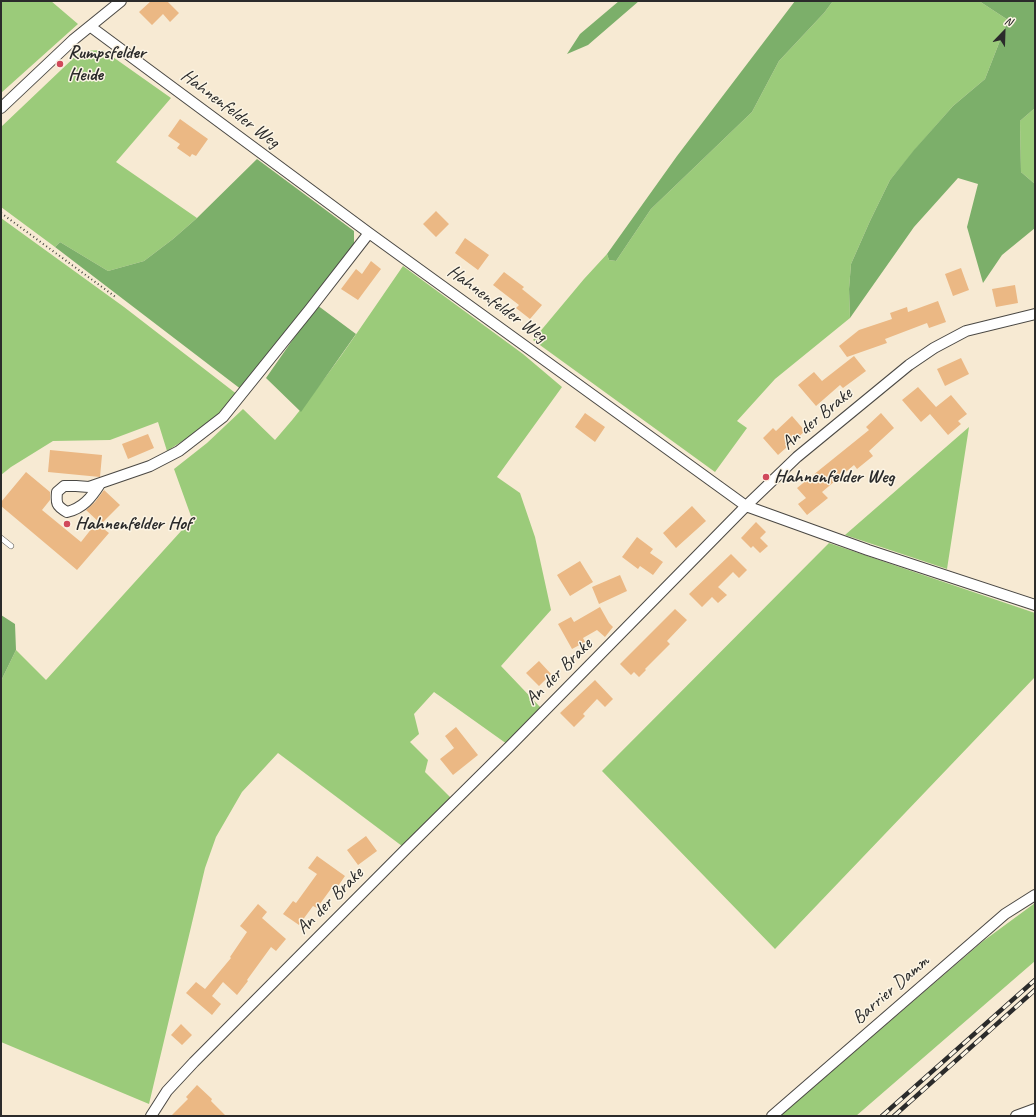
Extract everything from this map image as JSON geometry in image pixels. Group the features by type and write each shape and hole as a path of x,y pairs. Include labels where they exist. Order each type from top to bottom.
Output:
{"street":[{"path":"1,108 73,40 91,27 121,1"},
{"name":"Hahnenfelder Weg","path":"91,27 369,233 746,506 868,550 1035,605"},
{"path":"100,484 150,466 180,451 223,418 369,233"},
{"name":"An der Brake","path":"151,1116 167,1091 194,1062 510,746 746,506 797,457 909,365 934,348 966,331 1035,314"},
{"name":"Barrier Damm","path":"772,1116 1005,914 1035,895"},
{"path":"1016,1116 1035,1109"}],"lane":[{"path":"1,538 11,546"}],"path":[{"path":"1,213 117,298"}],"green space":[{"path":"1,1 51,1 78,24 1,93"},
{"path":"619,1 639,1 588,45 567,54 580,34"},
{"path":"795,1 833,1 824,13 779,61 752,112 651,209 616,261 609,260 607,254 677,156"},
{"path":"833,1 979,1 1008,20 985,79 953,106 890,180 851,264 849,289 850,318 775,379 737,421 747,428 715,472 533,340 607,254 609,260 616,261 651,209 752,112 779,61 824,13"},
{"path":"979,1 1035,1 1035,108 1020,121 1021,172 1035,184 1035,228 1002,255 983,283 967,227 978,184 958,178 914,227 850,318 849,289 851,264 890,180 953,106 985,79 1008,20"},
{"path":"103,50 171,98 116,162 197,218 144,261 108,271 60,242 55,247 1,207 1,127 81,51"},
{"path":"1035,108 1035,184 1021,172 1020,121"},
{"path":"257,159 354,231 354,247 242,390 55,247 60,242 108,271 144,261 197,218"},
{"path":"1,218 124,307 238,395 206,426 167,451 158,422 110,440 53,441 11,467 1,475"},
{"path":"403,266 523,354 562,387 497,477 520,493 535,537 551,610 501,666 541,708 507,744 434,692 414,714 419,734 410,742 428,760 425,772 451,798 402,846 278,753 242,792 216,837 205,868 149,1104 1,1042 1,681 16,650 46,680 192,519 174,469 207,443 243,409 275,440 326,377"},
{"path":"317,305 356,334 301,412 266,378"},
{"path":"969,427 947,569 845,535"},
{"path":"829,543 1035,613 1035,677 775,949 602,771"},
{"path":"1,615 15,624 16,650 1,681"},
{"path":"1035,903 1035,961 856,1116 780,1116 982,942"}],"building":[{"path":"151,1 167,1 179,13 170,22 163,14 152,25 139,12"},
{"path":"180,119 208,139 196,156 192,154 190,157 177,148 180,144 168,136"},
{"path":"436,211 449,224 436,237 423,224"},
{"path":"465,238 489,255 478,270 455,253"},
{"path":"371,261 381,269 358,300 341,289 356,269 362,274"},
{"path":"961,268 969,290 953,296 945,274"},
{"path":"504,272 524,287 522,289 542,305 530,319 516,308 519,305 493,285"},
{"path":"1015,285 1018,303 996,307 992,289"},
{"path":"938,301 946,322 929,328 927,323 885,339 887,343 847,357 839,346 859,330 892,319 890,313 907,307 908,312"},
{"path":"854,356 866,371 843,388 840,385 816,406 798,385 814,372 822,381"},
{"path":"961,358 969,374 945,386 937,369"},
{"path":"918,387 936,407 951,395 967,414 958,421 961,424 948,435 930,414 921,422 902,400"},
{"path":"585,413 605,427 595,442 575,427"},
{"path":"881,413 894,428 869,451 873,456 857,469 854,465 822,492 828,498 807,515 798,504 806,498 797,488 869,430 866,427"},
{"path":"792,416 805,431 778,455 763,438 773,428 776,431"},
{"path":"148,434 154,448 128,459 122,444"},
{"path":"50,450 102,455 100,477 48,472"},
{"path":"26,472 50,492 50,500 42,510 81,542 96,523 109,533 77,570 1,506 1,502"},
{"path":"104,490 120,505 101,524 86,510 95,502"},
{"path":"692,506 706,521 676,548 663,533"},
{"path":"756,522 766,532 760,538 768,546 760,553 753,546 751,548 741,538"},
{"path":"637,537 653,549 650,553 663,562 653,575 640,566 638,569 622,557"},
{"path":"731,554 747,570 739,578 733,572 718,587 727,595 718,603 712,597 702,607 689,594"},
{"path":"580,561 593,582 570,596 557,575"},
{"path":"620,575 627,591 599,604 592,587"},
{"path":"600,607 613,627 605,637 597,630 583,638 585,642 572,649 558,624 571,617 574,622"},
{"path":"675,609 687,620 667,641 670,644 639,677 634,672 631,675 620,664"},
{"path":"539,661 551,674 539,686 526,673"},
{"path":"595,680 613,699 605,707 597,699 583,714 585,716 574,727 560,713"},
{"path":"456,727 478,755 453,775 440,759 454,748 445,736"},
{"path":"366,836 377,851 358,865 347,850"},
{"path":"317,856 345,876 336,889 333,886 317,908 313,906 299,925 283,914 293,901 296,903 317,874 308,868"},
{"path":"258,904 267,912 262,918 286,939 276,951 271,947 237,995 223,982 212,996 221,1004 212,1015 186,993 196,982 205,989 231,958 230,957 247,932 240,926"},
{"path":"181,1024 192,1035 182,1045 171,1035"},
{"path":"197,1085 212,1099 211,1101 226,1116 171,1116 188,1099 186,1097"}],"railway":[{"path":"882,1116 1035,980"},
{"path":"894,1116 1035,990"}],"place":[{"name":"Rumpsfelder Heide","path":"60,64"},
{"name":"Hahnenfelder Weg","path":"766,477"},
{"name":"Hahnenfelder Hof","path":"67,524"}]}
